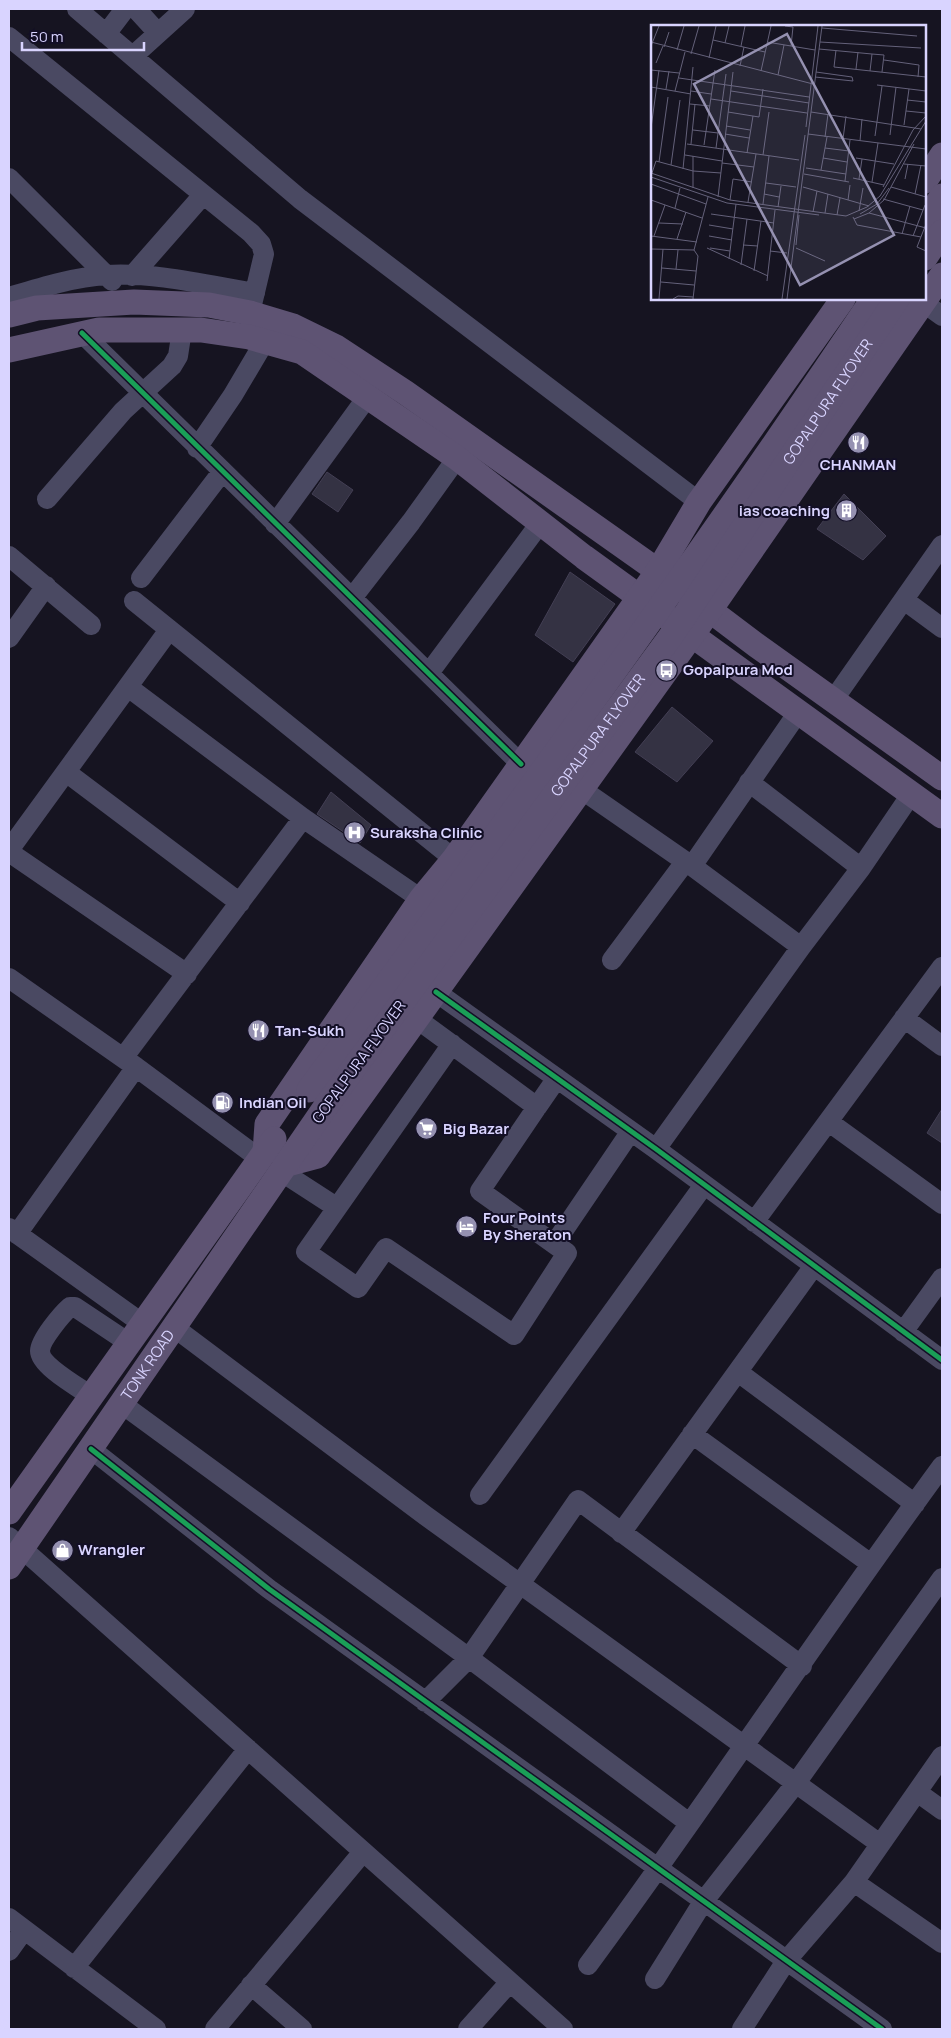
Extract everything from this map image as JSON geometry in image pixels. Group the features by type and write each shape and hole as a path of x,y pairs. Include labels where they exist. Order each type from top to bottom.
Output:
{"main road":[{"path":"926,180 942,156"},
{"path":"926,220 942,196"},
{"path":"926,256 942,232"},
{"path":"285,1168 318,1156 710,610 817,456 933,309 942,275"},
{"name":"GOPALPURA FLYOVER","path":"285,1168 318,1098 790,423 873,300"},
{"name":"GOPALPURA FLYOVER","path":"262,1156 318,1098 671,636 896,300"},
{"path":"9,315 37,308 134,302 209,305 252,303 336,347 414,399 658,571 942,778"},
{"path":"262,1156 266,1124 421,899 454,859 658,571 700,502 760,417 834,303"},
{"path":"9,350 98,330 182,330 211,331 249,337 302,352 457,458 584,557 799,710 942,816"},
{"path":"760,417 817,456"},
{"path":"480,821 532,858"},
{"name":"TONK ROAD","path":"12,1501 91,1396 262,1156"},
{"name":"TONK ROAD","path":"13,1551 91,1449 285,1168"}],"street":[{"path":"77,9 300,199 700,502"},
{"path":"106,34 126,9"},
{"path":"136,9 158,33"},
{"path":"133,56 185,9"},
{"path":"9,37 251,233 260,244 264,254 252,303 132,276 106,275 69,281 9,297"},
{"path":"9,178 134,302"},
{"path":"132,276 203,195"},
{"path":"47,499 141,392 172,366 178,356 182,330"},
{"path":"82,333 521,764"},
{"path":"198,448 233,395 265,341"},
{"path":"275,524 368,396"},
{"path":"352,598 411,522 457,458"},
{"path":"141,578 222,472"},
{"path":"429,673 541,522"},
{"path":"834,700 942,545"},
{"path":"9,556 91,625"},
{"path":"9,638 46,586"},
{"path":"904,600 942,628"},
{"path":"134,601 454,859"},
{"path":"169,630 9,851 187,974"},
{"path":"128,687 303,818 421,899"},
{"path":"612,960 688,864 749,782 799,710"},
{"path":"66,772 240,903"},
{"path":"749,782 861,868"},
{"path":"581,790 688,864 801,947"},
{"path":"656,1150 801,947 861,868 912,793"},
{"path":"136,1333 13,1231 130,1063 187,974 303,818"},
{"path":"754,1222 942,967"},
{"path":"9,978 262,1156"},
{"path":"436,992 631,1131 942,1360"},
{"path":"904,1018 942,1046"},
{"path":"416,1019 537,1107"},
{"path":"452,1044 306,1250 307,1253 358,1288 386,1248 513,1336 568,1255 558,1239 480,1191 557,1078"},
{"path":"828,1122 942,1204"},
{"path":"558,1239 631,1131"},
{"path":"285,1168 336,1207"},
{"path":"480,1495 704,1185"},
{"path":"622,1533 814,1266"},
{"path":"903,1332 942,1278"},
{"path":"91,1396 50,1368 42,1358 40,1352 42,1344 54,1326 70,1307 75,1307 136,1333"},
{"path":"175,1328 426,1516 880,1844"},
{"path":"738,1372 915,1504"},
{"path":"122,1404 469,1658 689,1823"},
{"path":"692,1434 871,1564"},
{"path":"91,1449 269,1589 882,2029"},
{"path":"588,1965 659,1870 689,1823 745,1747 871,1564 942,1466"},
{"path":"425,1702 469,1658 578,1500 802,1666"},
{"path":"13,1551 248,1749 562,2029"},
{"path":"655,1979 703,1902 796,1783 942,1578"},
{"path":"74,1968 248,1749"},
{"path":"742,2029 786,1961 854,1882 942,1756"},
{"path":"916,1792 942,1810"},
{"path":"215,2029 363,1852"},
{"path":"854,1882 942,1943"},
{"path":"9,1951 17,1924 156,2029"},
{"path":"468,2029 510,1982"},
{"path":"251,1985 302,2029"}],"building":[{"path":"327,472 353,490 338,512 312,494"},
{"name":"ias coaching","path":"844,494 886,536 863,560 817,529"},
{"path":"570,572 615,604 573,662 535,635"},
{"path":"672,707 713,741 677,782 635,752"},
{"path":"331,792 371,825 360,843 317,814"},
{"path":"942,1109 942,1143 927,1133"}],"cycle path":[{"path":"82,333 521,764"},
{"path":"436,992 656,1149 942,1360"},
{"path":"91,1449 269,1589 882,2029"}],"place":[{"name":"CHANMAN","path":"858,442"},
{"name":"ias coaching","path":"846,511"},
{"name":"Gopalpura Mod","path":"667,670"},
{"name":"Suraksha Clinic","path":"354,833"},
{"name":"Tan-Sukh","path":"259,1031"},
{"name":"Indian Oil","path":"223,1103"},
{"name":"Big Bazar","path":"427,1129"},
{"name":"Four Points By Sheraton","path":"467,1227"},
{"name":"Wrangler","path":"62,1550"}]}
